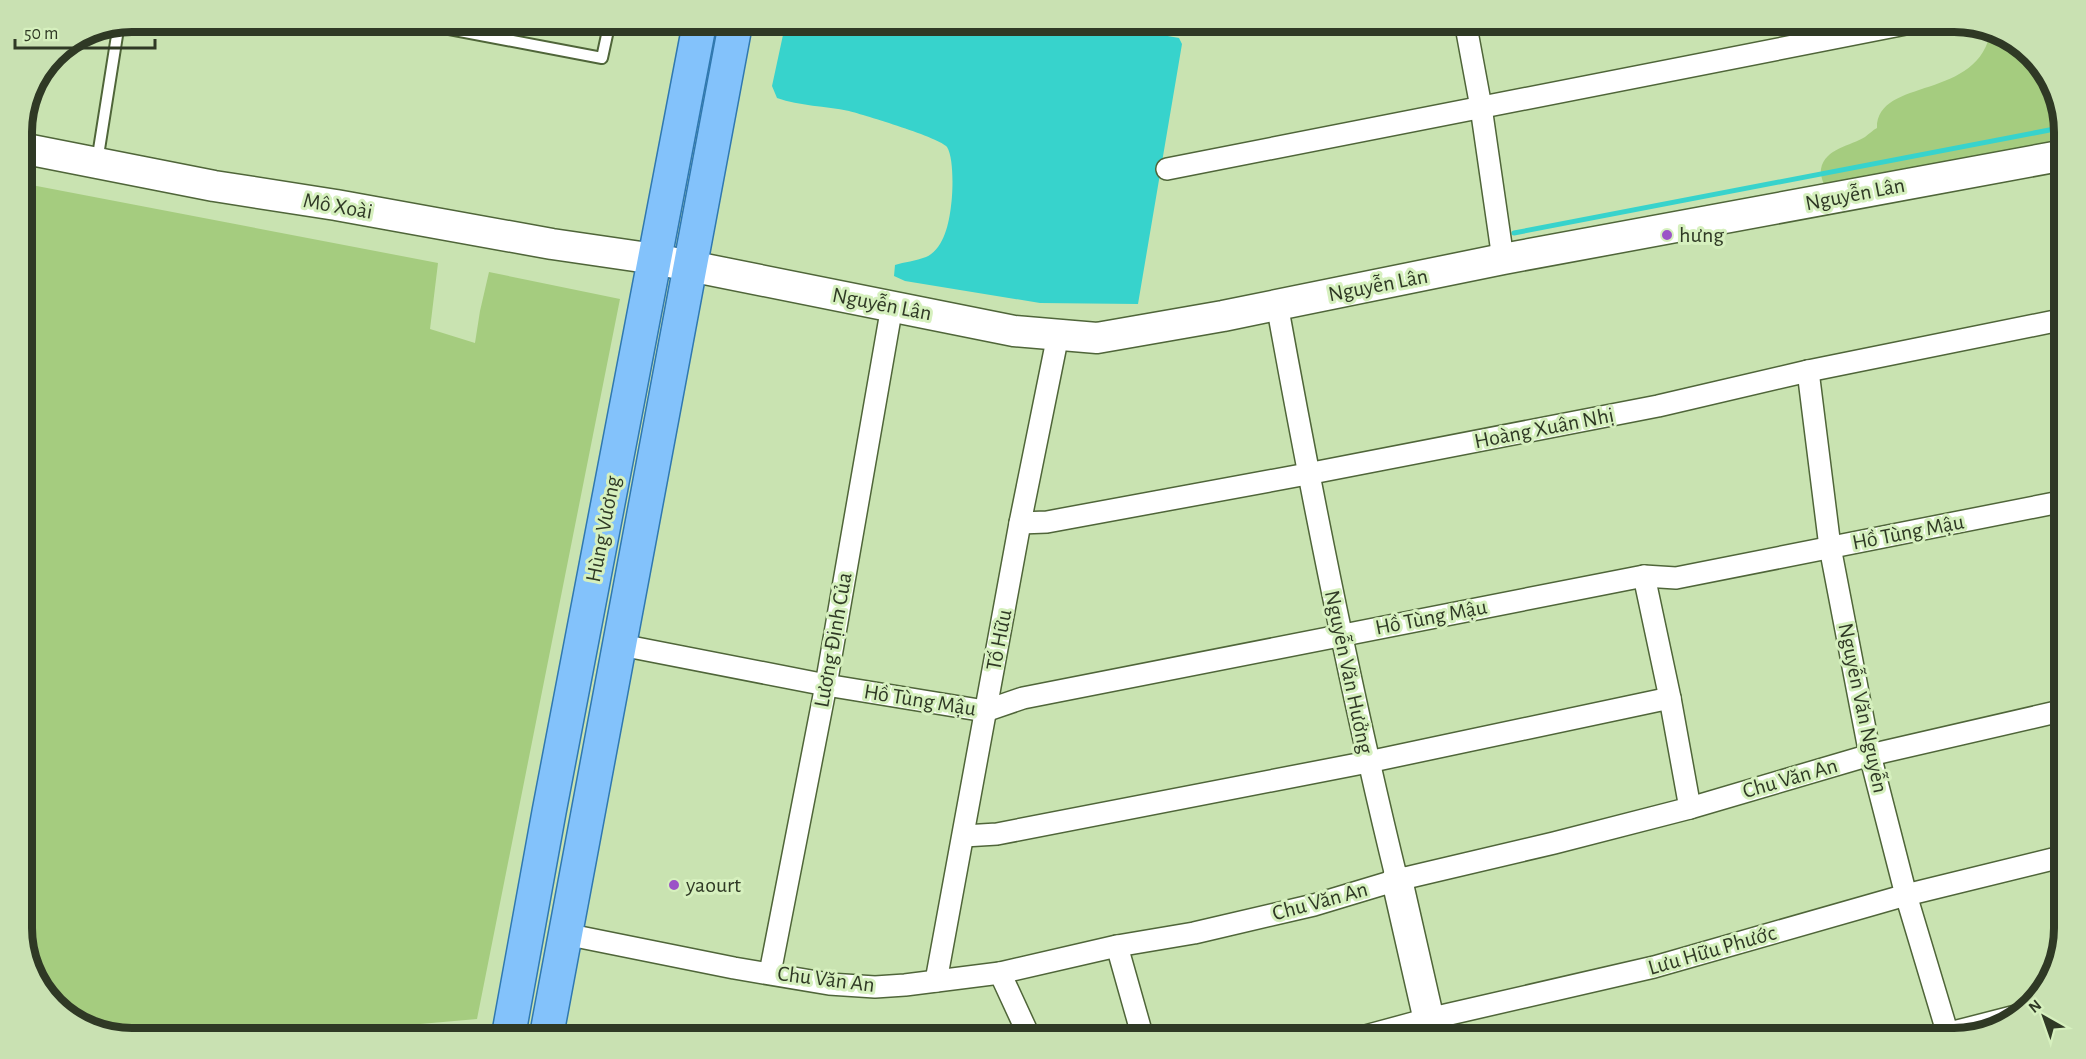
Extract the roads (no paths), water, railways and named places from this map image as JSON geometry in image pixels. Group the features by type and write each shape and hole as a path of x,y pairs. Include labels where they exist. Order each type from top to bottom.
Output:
{"main road":[{"name":"Hùng Vương","path":"510,1028 584,624 698,32"},
{"name":"Hùng Vương","path":"548,1028 734,32"}],"street":[{"path":"1467,32 1503,259"},
{"path":"1167,169 1865,32"},
{"name":"Mô Xoài","path":"32,150 214,186 691,266"},
{"name":"Nguyễn Lân","path":"691,266 1014,331 1097,338 1223,316 1503,259 2054,157"},
{"name":"Nguyễn Văn Hưởng","path":"1277,304 1307,474 1368,762 1431,1028"},
{"name":"Lương Định Của","path":"770,973 826,684 892,306"},
{"name":"Hoàng Xuân Nhị","path":"1020,522 1047,522 1658,406 1808,371 2054,321"},
{"name":"Tố Hữu","path":"936,981 1020,522 1058,335"},
{"name":"Nguyễn Văn Nguyễn","path":"1808,371 1830,547 1870,755 1941,1028"},
{"name":"Hồ Tùng Mậu","path":"621,645 826,684 986,711 1023,698 1341,634 1644,576 1676,578 2054,503"},
{"path":"1644,576 1690,807"},
{"path":"964,836 997,834 1368,762 1670,698"},
{"name":"Chu Văn An","path":"565,934 703,962 851,986 905,985 1000,973 1117,946 1194,933 1314,904 1397,880 1554,843 1690,807 1870,755 2054,713"},
{"name":"Lưu Hữu Phước","path":"1435,1028 1906,895 2054,859"},
{"path":"1117,946 1140,1028"},
{"path":"1000,973 1025,1028"}],"lane":[{"path":"97,163 118,32"},
{"path":"490,32 602,58 608,32"}],"water":[{"path":"784,32 1145,32 1179,38 1182,44 1138,304 1040,303 905,281 894,276 895,265 926,257 937,248 945,235 952,192 952,167 947,147 917,133 849,111 777,98 772,86"}],"waterway":[{"path":"1514,233 2054,129"}],"place":[{"name":"hưng","path":"1667,235"},
{"name":"yaourt","path":"674,885"}]}
